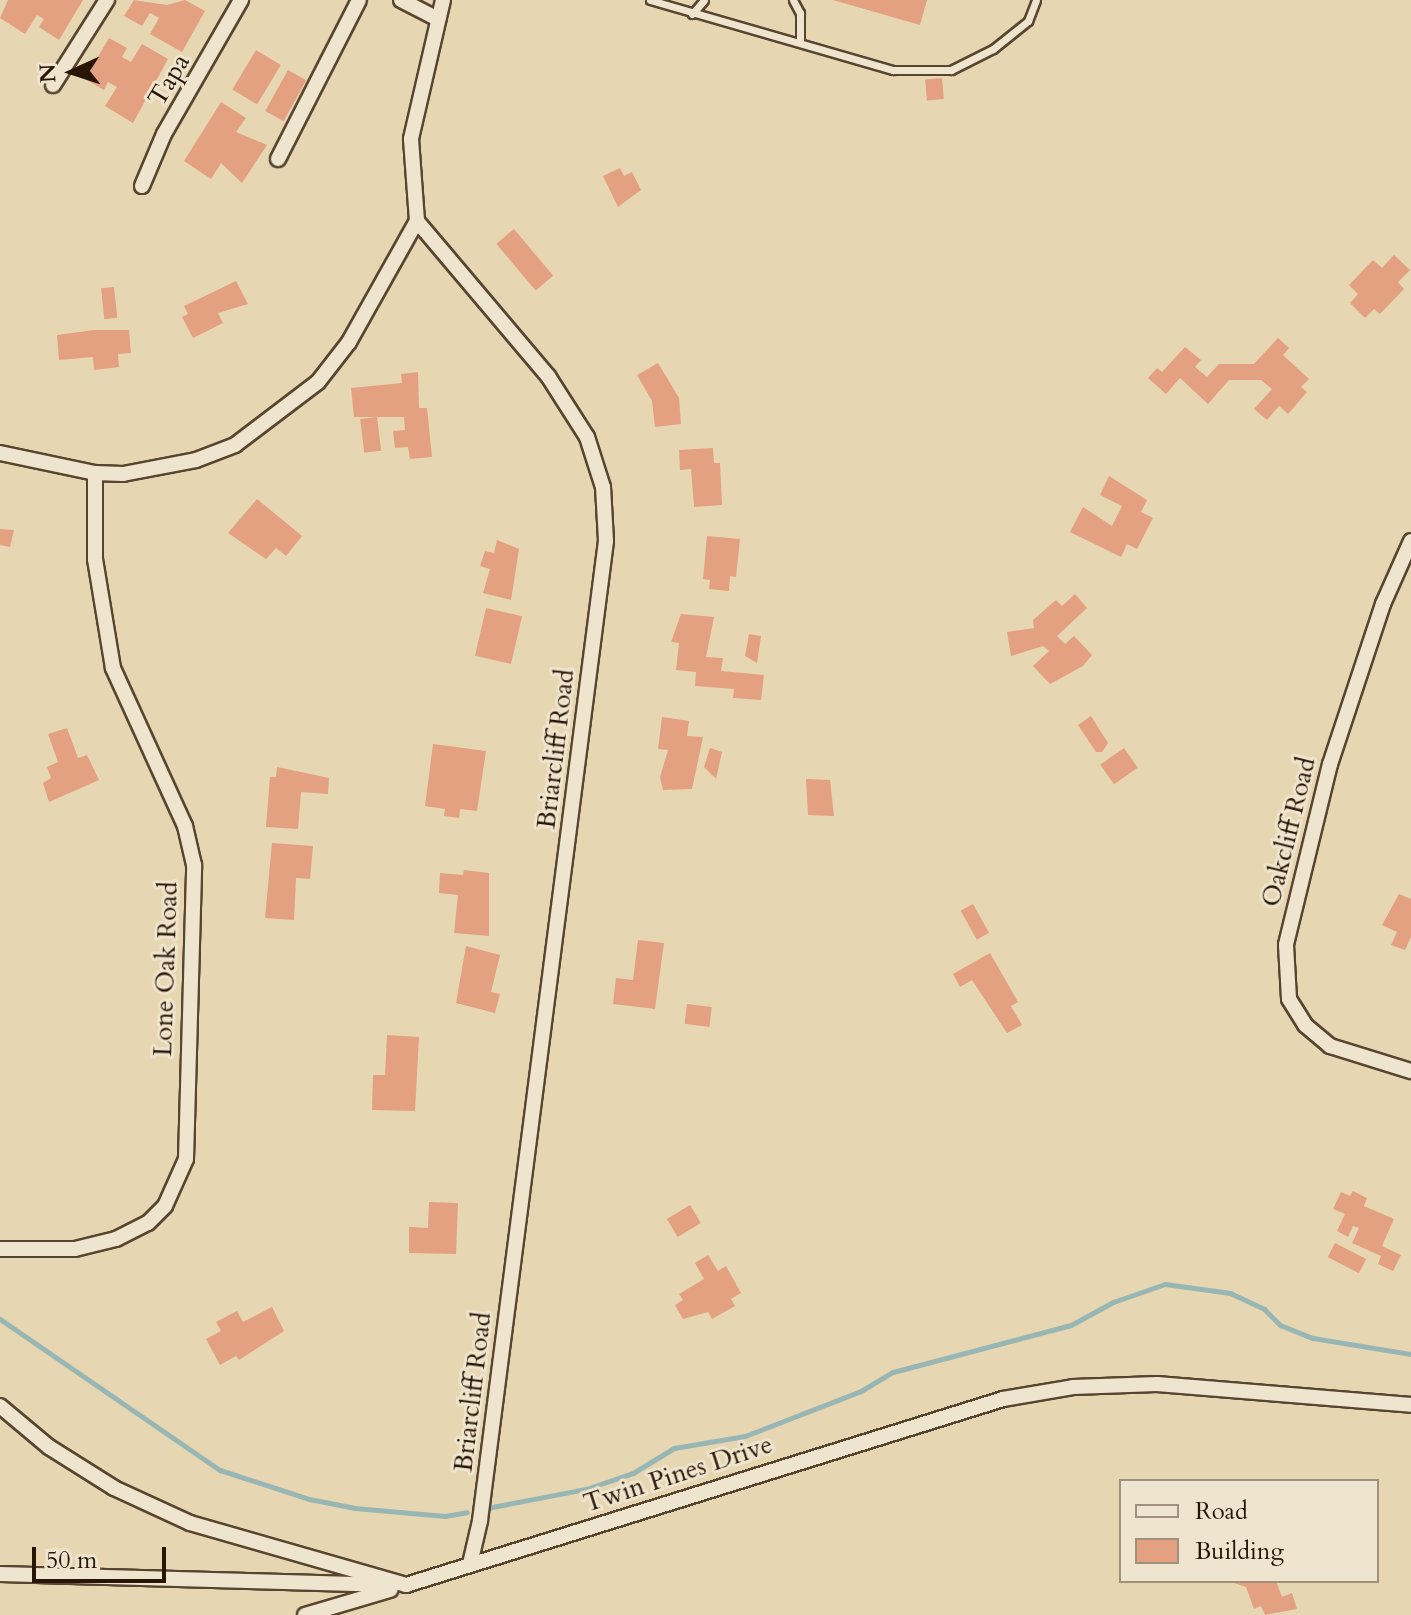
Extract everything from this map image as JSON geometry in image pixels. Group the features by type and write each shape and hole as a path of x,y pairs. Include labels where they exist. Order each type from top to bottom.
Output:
{"street":[{"path":"53,85 107,0"},
{"name":"Tapa","path":"142,186 164,134 241,0"},
{"path":"278,159 359,0"},
{"path":"401,0 438,19"},
{"path":"0,453 95,473 145,472 196,460 235,445 289,408 349,342 417,221 411,139 443,0"},
{"name":"Briarcliff Road","path":"417,221 548,376 587,437 603,487 606,541 483,1505 470,1564"},
{"name":"Lone Oak Road","path":"0,1249 75,1249 137,1228 165,1206 186,1159 194,865 185,826 113,668 95,559 95,473"},
{"name":"Oakcliff Road","path":"1411,541 1383,604 1330,764 1286,945 1289,999 1305,1025 1330,1046 1411,1071"},
{"name":"Twin Pines Drive","path":"406,1585 844,1446 1003,1399 1073,1387 1157,1384 1411,1405"},
{"path":"0,1406 49,1447 114,1488 190,1523 406,1585"},
{"path":"0,1574 406,1585"},
{"path":"305,1615 406,1585"}],"lane":[{"path":"650,0 893,70 951,70 993,49 1028,21 1036,0"},
{"path":"692,14 704,0"},
{"path":"793,0 800,13 800,42"}],"building":[{"path":"8,0 83,0 59,40 39,27 44,19 37,15 25,34 0,18"},
{"path":"134,0 167,5 185,0 205,11 182,52 150,34 159,18 150,13 142,26 124,16"},
{"path":"833,0 927,0 920,25"},
{"path":"109,38 127,48 122,57 131,62 142,44 168,59 133,123 105,106 117,87 108,82 104,90 85,79"},
{"path":"256,50 281,65 257,104 232,89"},
{"path":"288,70 306,80 284,121 265,111"},
{"path":"942,78 944,99 927,100 925,79"},
{"path":"221,102 246,118 236,132 267,145 242,183 221,163 211,179 184,161"},
{"path":"620,168 624,176 632,172 641,190 618,207 603,176"},
{"path":"514,229 553,276 536,291 496,244"},
{"path":"1394,255 1410,270 1398,282 1404,289 1380,314 1374,309 1365,318 1350,303 1358,294 1349,285 1373,260 1382,268"},
{"path":"236,281 248,304 218,313 223,323 193,338 182,317 188,314 184,306"},
{"path":"114,287 117,318 104,319 101,288"},
{"path":"94,330 129,330 131,353 118,354 119,367 94,370 93,357 59,360 57,335"},
{"path":"1278,338 1289,348 1283,355 1309,379 1301,387 1307,392 1288,414 1279,406 1267,420 1254,409 1272,389 1261,380 1229,380 1208,404 1180,378 1166,394 1148,378 1157,368 1162,372 1185,347 1201,360 1195,367 1207,377 1219,364 1254,364"},
{"path":"658,363 679,398 681,424 655,427 652,401 637,375"},
{"path":"418,372 419,408 427,408 432,457 410,459 408,447 395,448 393,431 405,430 404,417 354,417 351,388 402,383 401,374"},
{"path":"377,417 381,451 364,453 360,419"},
{"path":"713,448 714,463 720,463 722,505 694,507 691,469 680,470 679,450"},
{"path":"1109,476 1147,500 1141,512 1153,518 1137,549 1127,544 1121,557 1070,532 1083,507 1112,526 1122,506 1100,495"},
{"path":"257,499 302,536 286,556 276,548 266,559 228,533"},
{"path":"0,529 14,530 10,547 0,545"},
{"path":"707,536 740,539 736,577 730,576 729,591 709,589 710,580 703,579"},
{"path":"497,540 519,549 511,600 483,593 490,569 480,566 485,551 494,553"},
{"path":"1075,594 1087,608 1057,636 1065,644 1074,636 1092,655 1083,666 1050,684 1033,666 1049,651 1043,646 1011,656 1007,632 1034,628 1033,620 1056,600 1062,606"},
{"path":"486,608 522,616 511,664 475,656"},
{"path":"681,614 714,617 706,657 723,658 721,671 764,675 761,700 733,698 734,689 695,686 696,672 676,670 679,643 671,642"},
{"path":"749,634 761,636 757,663 745,656"},
{"path":"1091,716 1108,743 1102,752 1096,752 1078,725"},
{"path":"662,717 689,721 687,736 703,737 692,789 663,790 660,777 668,750 658,749"},
{"path":"67,728 78,758 87,755 99,780 49,802 43,783 51,778 47,767 58,762 48,734"},
{"path":"433,744 486,751 477,811 460,809 459,818 444,816 445,809 425,806"},
{"path":"710,748 722,752 716,779 704,767"},
{"path":"1124,748 1138,768 1114,784 1100,765"},
{"path":"277,767 329,778 328,794 301,792 298,829 266,827 270,777 276,777"},
{"path":"806,779 830,780 834,816 808,815"},
{"path":"272,843 313,846 310,879 296,878 294,920 265,918"},
{"path":"464,870 489,873 489,936 454,933 458,895 439,893 440,873 463,875"},
{"path":"1399,894 1411,899 1411,937 1405,950 1391,945 1397,932 1382,925"},
{"path":"973,904 989,933 977,940 961,911"},
{"path":"638,940 664,943 655,1009 613,1004 616,978 633,980"},
{"path":"466,946 500,955 491,992 500,994 495,1013 456,1003"},
{"path":"990,953 1018,1002 1011,1006 1022,1025 1007,1033 972,980 960,987 953,974"},
{"path":"687,1004 712,1007 709,1027 685,1024"},
{"path":"387,1035 419,1037 415,1111 372,1110 373,1075 385,1075"},
{"path":"1353,1191 1367,1198 1364,1206 1394,1219 1382,1246 1401,1255 1393,1271 1378,1264 1381,1256 1352,1243 1359,1228 1353,1226 1348,1237 1337,1231 1345,1214 1333,1209 1341,1192 1350,1196"},
{"path":"429,1202 458,1203 456,1254 409,1253 409,1227 428,1228"},
{"path":"690,1205 701,1223 678,1237 667,1219"},
{"path":"1335,1243 1366,1259 1359,1273 1328,1257"},
{"path":"708,1255 718,1271 726,1266 741,1293 731,1299 735,1306 712,1319 708,1312 683,1319 675,1305 683,1300 679,1294 704,1279 695,1263"},
{"path":"272,1307 284,1331 239,1360 236,1356 220,1365 206,1339 221,1331 216,1322 237,1311 243,1322"},
{"path":"1234,1583 1277,1583 1282,1597 1292,1593 1297,1609 1265,1615 1261,1606 1254,1609 1246,1587"}],"waterway":[{"path":"487,1508 586,1489 633,1473 674,1448 745,1436 861,1391 893,1372 1071,1325 1113,1302 1165,1284 1230,1293 1264,1309 1280,1325 1313,1338 1411,1354"},
{"path":"0,1319 220,1470 309,1499 355,1508 445,1516 467,1512"}]}
